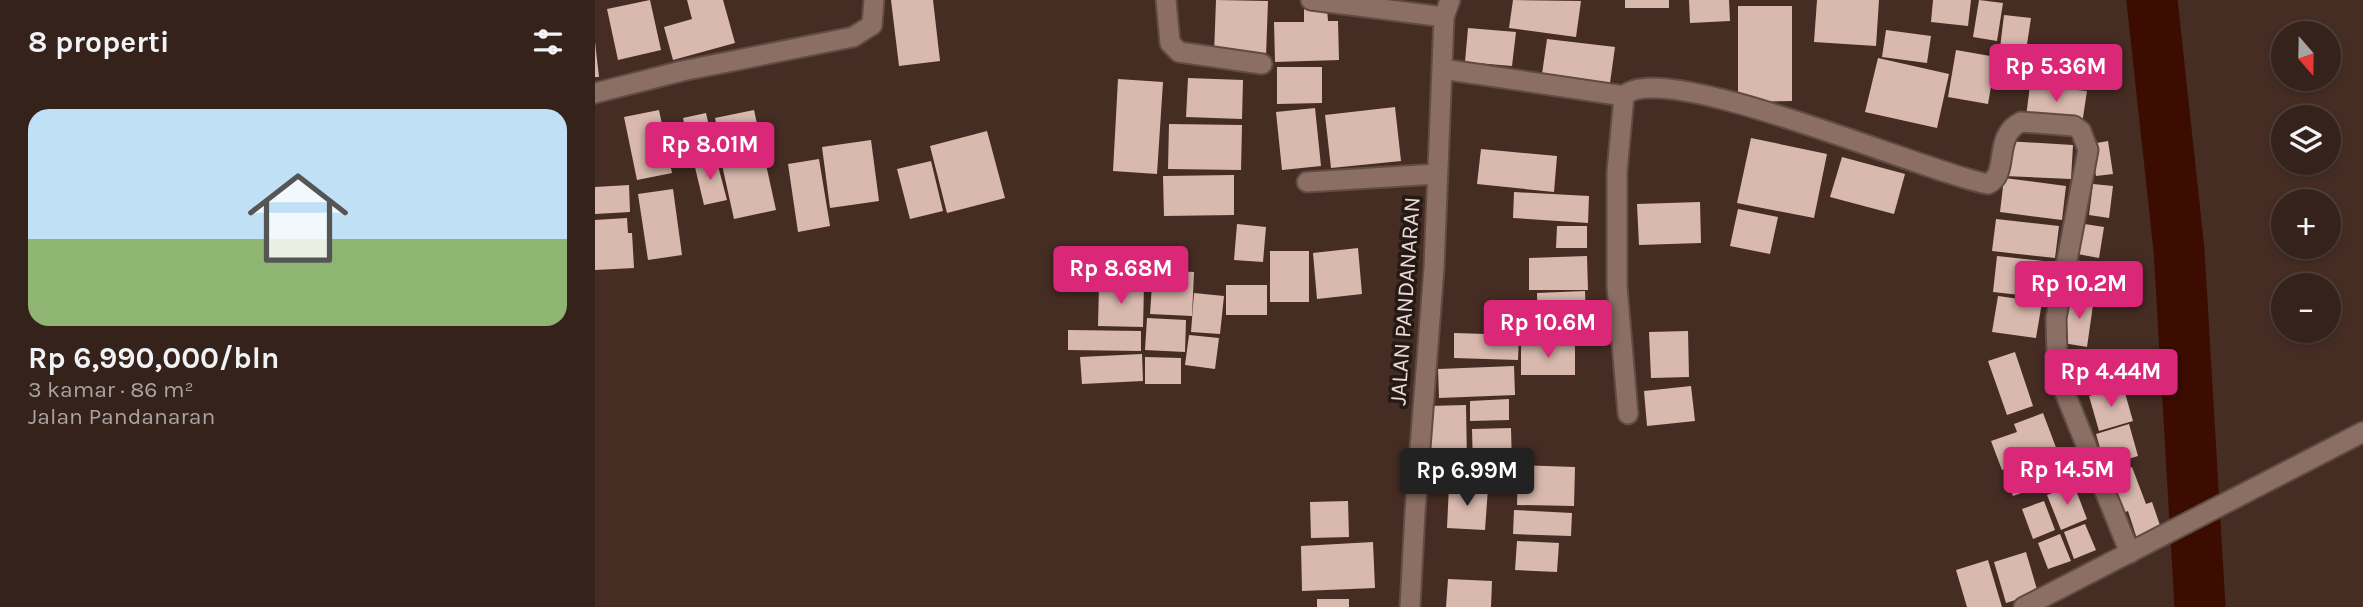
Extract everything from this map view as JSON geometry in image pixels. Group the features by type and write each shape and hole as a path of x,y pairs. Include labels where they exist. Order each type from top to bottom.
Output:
{"street":[{"path":"595,93 682,71 853,37 872,25 874,0"},
{"path":"1166,0 1170,43 1179,52 1262,64"},
{"path":"1311,0 1447,8"},
{"name":"JALAN PANDANARAN","path":"1410,607 1434,268 1447,8"},
{"path":"1442,69 1625,96"},
{"path":"1628,414 1617,286 1617,172 1625,96 1631,90 1670,88 1744,106 1816,127 1944,172 1989,184 1994,182 1999,174 2004,141 2014,125 2021,122 2074,126 2081,131 2088,150 2056,318 2057,357 2065,393 2130,553"},
{"path":"1307,182 1437,174"},
{"path":"2024,607 2363,432"}],"building":[{"path":"650,0 661,50 618,60 607,9"},
{"path":"687,0 723,0 735,43 673,60 664,27 692,19"},
{"path":"891,0 933,0 940,61 899,66"},
{"path":"1216,0 1268,1 1266,56 1214,54"},
{"path":"1513,0 1581,1 1576,37 1509,28"},
{"path":"1625,0 1669,0 1669,8 1625,8"},
{"path":"1689,0 1729,0 1730,21 1690,23"},
{"path":"1817,0 1879,0 1876,46 1814,42"},
{"path":"1933,0 1971,0 1968,26 1931,22"},
{"path":"1979,0 2003,3 1997,41 1973,37"},
{"path":"1738,6 1792,6 1792,101 1738,102"},
{"path":"1304,9 1327,9 1328,21 1338,21 1339,60 1275,62 1274,22 1304,22"},
{"path":"2004,15 2031,18 2026,51 2000,48"},
{"path":"1468,28 1516,32 1512,66 1465,62"},
{"path":"1886,30 1931,36 1927,63 1882,57"},
{"path":"1547,39 1615,47 1609,90 1541,81"},
{"path":"595,42 599,77 595,77"},
{"path":"1956,50 1996,57 1988,104 1948,97"},
{"path":"1878,58 1949,74 1937,128 1865,112"},
{"path":"1277,67 1322,67 1322,103 1277,104"},
{"path":"1188,78 1243,80 1242,119 1186,117"},
{"path":"1118,79 1163,82 1157,174 1113,171"},
{"path":"2030,85 2087,91 2082,124 2026,117"},
{"path":"1395,107 1401,161 1331,168 1325,115"},
{"path":"1315,108 1321,166 1282,170 1276,112"},
{"path":"659,110 672,173 637,180 624,117"},
{"path":"754,110 776,210 734,219 718,147 721,146 715,118"},
{"path":"706,113 715,152 692,158 683,118"},
{"path":"1169,124 1242,125 1241,170 1168,169"},
{"path":"987,131 1005,198 947,213 930,146"},
{"path":"1751,138 1827,154 1814,218 1737,203"},
{"path":"871,140 879,201 830,208 822,147"},
{"path":"2006,141 2073,145 2071,179 2004,176"},
{"path":"2108,141 2113,174 2096,176 2091,144"},
{"path":"1481,149 1557,156 1554,192 1477,184"},
{"path":"1842,157 1905,174 1894,214 1830,197"},
{"path":"716,158 727,200 704,205 694,163"},
{"path":"819,159 830,226 798,232 788,164"},
{"path":"931,161 943,211 910,219 897,169"},
{"path":"1234,175 1234,215 1164,216 1163,176"},
{"path":"2004,178 2066,186 2062,220 2000,212"},
{"path":"2093,184 2113,186 2109,218 2089,215"},
{"path":"629,185 630,212 595,214 595,187"},
{"path":"673,189 682,255 648,260 638,194"},
{"path":"1514,192 1589,196 1588,223 1513,218"},
{"path":"1700,202 1701,243 1639,245 1637,204"},
{"path":"1738,209 1778,217 1770,254 1730,246"},
{"path":"627,218 628,233 632,233 634,268 595,270 595,220"},
{"path":"1996,219 2059,226 2055,258 1992,251"},
{"path":"2078,223 2104,227 2099,258 2072,253"},
{"path":"1237,224 1266,227 1263,262 1234,260"},
{"path":"1557,226 1587,226 1587,248 1556,248"},
{"path":"1358,248 1362,294 1317,299 1313,253"},
{"path":"1270,251 1309,251 1309,302 1270,302"},
{"path":"1587,256 1588,290 1529,290 1529,258"},
{"path":"1997,256 2053,262 2049,298 1993,292"},
{"path":"2075,260 2100,264 2095,293 2070,289"},
{"path":"1153,270 1194,272 1192,316 1150,314"},
{"path":"1099,285 1144,286 1143,327 1098,326"},
{"path":"1226,285 1267,285 1267,315 1226,315"},
{"path":"1585,291 1586,322 1538,324 1537,293"},
{"path":"1194,293 1224,296 1220,334 1191,332"},
{"path":"2070,295 2094,298 2087,347 2063,343"},
{"path":"1998,296 2042,302 2036,338 1992,332"},
{"path":"1147,318 1186,320 1185,352 1145,350"},
{"path":"1068,330 1141,331 1141,351 1068,350"},
{"path":"1688,331 1689,377 1651,378 1649,332"},
{"path":"1454,333 1519,335 1518,360 1454,358"},
{"path":"1189,335 1219,338 1215,369 1185,365"},
{"path":"1521,344 1575,344 1575,375 1521,375"},
{"path":"2015,352 2033,406 2007,415 1988,361"},
{"path":"1142,354 1143,381 1082,384 1080,357"},
{"path":"1145,357 1181,358 1181,384 1145,384"},
{"path":"1514,366 1515,395 1439,398 1438,369"},
{"path":"1691,386 1695,421 1647,426 1644,391"},
{"path":"2123,386 2133,421 2099,431 2089,396"},
{"path":"1509,399 1509,420 1470,421 1470,401"},
{"path":"1466,405 1467,463 1430,464 1428,406"},
{"path":"2043,413 2069,482 2040,493 2028,461 2002,470 1991,441 2017,432 2014,424"},
{"path":"2129,424 2138,456 2105,466 2096,434"},
{"path":"1511,428 1512,467 1473,468 1472,429"},
{"path":"1518,465 1575,467 1574,506 1517,505"},
{"path":"2024,466 2033,489 2013,496 2005,474"},
{"path":"2132,467 2146,504 2152,502 2163,534 2138,542 2128,511 2121,514 2107,476"},
{"path":"2074,485 2087,519 2061,530 2047,495"},
{"path":"1449,486 1488,488 1485,530 1447,528"},
{"path":"1348,501 1349,537 1311,538 1310,502"},
{"path":"2044,501 2055,530 2033,539 2022,509"},
{"path":"1514,510 1572,513 1571,536 1513,534"},
{"path":"2085,524 2096,550 2074,559 2064,532"},
{"path":"2060,534 2071,561 2048,569 2038,543"},
{"path":"1517,541 1559,543 1557,572 1515,570"},
{"path":"1373,542 1375,588 1302,591 1301,546"},
{"path":"2026,552 2038,593 2006,603 1994,562"},
{"path":"1988,560 2002,607 1967,607 1956,570"},
{"path":"1448,579 1492,581 1491,607 1446,607"},
{"path":"1317,599 1349,599 1349,607 1317,607"}],"waterway":[{"path":"2152,0 2179,250 2200,607"}]}
